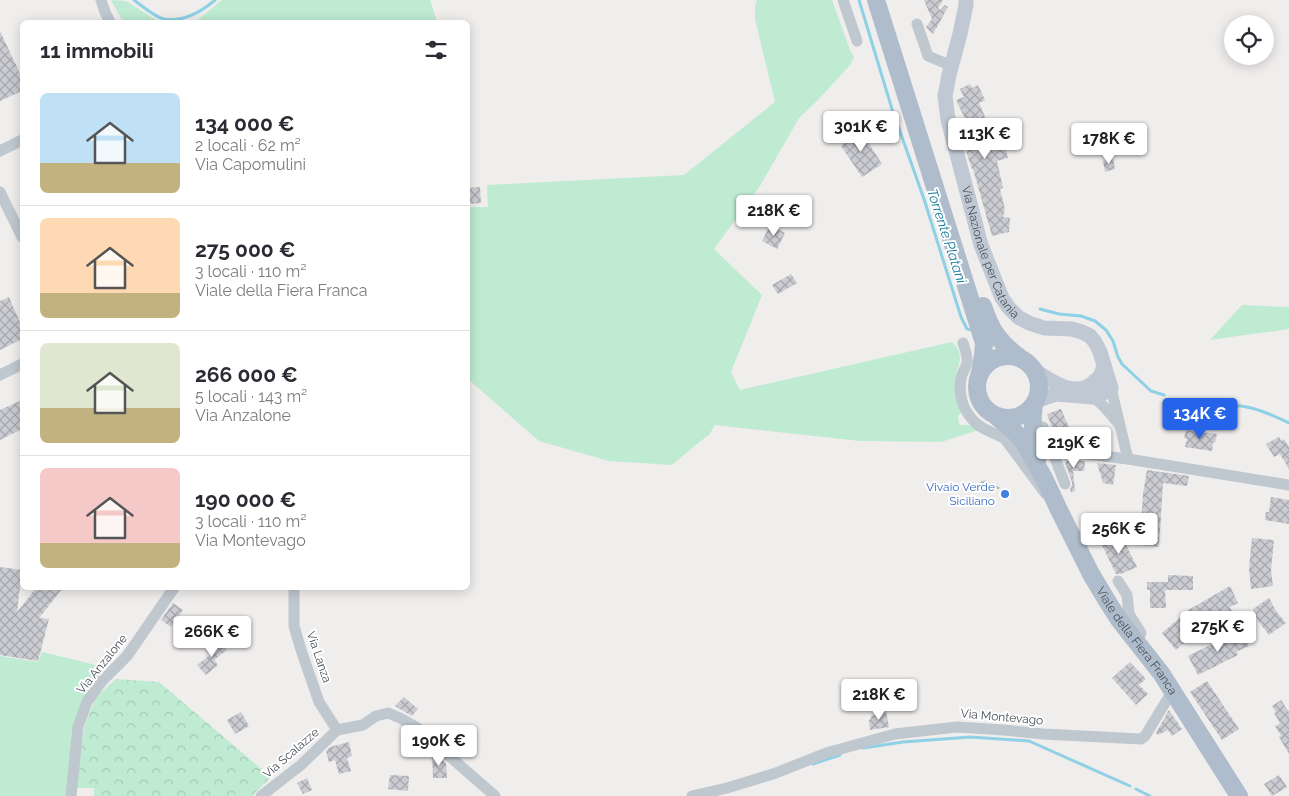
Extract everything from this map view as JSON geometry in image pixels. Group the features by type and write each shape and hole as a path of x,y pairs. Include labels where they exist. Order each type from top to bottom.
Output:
{"main road":[{"path":"876,0 984,343 976,387 978,397 985,409 1007,424 1023,440 1045,480"},
{"path":"886,0 988,320 996,336 1006,348 1028,362 1039,380 1032,416 1037,453 1045,480"},
{"name":"Via Nazionale per Catania","path":"966,0 945,96 948,120 981,245 1002,298 1009,308 1018,317 1029,323 1044,328 1072,329 1090,336 1100,352 1111,388"},
{"path":"980,373 986,364 994,358 1005,356 1019,357"},
{"path":"1088,393 1091,385 1099,377 1104,365"},
{"path":"1034,370 1066,388 1100,395 1111,388"},
{"path":"997,416 1011,418 1021,416 1035,402 1056,394 1088,393"},
{"name":"Viale della Fiera Franca","path":"1045,480 1091,574 1105,597 1120,621 1161,672 1239,796"}],"street":[{"path":"101,0 109,20"},
{"path":"843,0 857,41"},
{"path":"917,24 928,56 952,66"},
{"path":"0,151 20,141"},
{"path":"0,192 20,233"},
{"path":"963,343 967,363 961,376 960,392 963,405 978,425 1005,439 1059,510"},
{"path":"0,375 20,365"},
{"path":"1111,388 1128,459"},
{"path":"1088,393 1109,411 1120,426"},
{"path":"1043,427 1065,484"},
{"path":"1052,450 1128,459 1289,485"},
{"path":"1118,581 1126,595 1129,614 1141,634 1137,642"},
{"name":"Via Anzalone","path":"71,796 78,727 88,702 102,681 127,656 173,590"},
{"name":"Via Lanza","path":"294,590 294,626 300,650 319,702 337,730"},
{"name":"Via Montevago","path":"692,796 776,773 826,753 895,734 957,727 1141,739 1145,736 1173,690"},
{"path":"337,730 363,724 376,716 388,714 416,726 495,796"},
{"name":"Via Scalazze","path":"262,796 301,765 337,730"}],"green space":[{"path":"111,0 126,1 156,20 122,20"},
{"path":"222,0 430,0 436,20 197,20"},
{"path":"757,0 832,0 854,57 850,65 799,118 760,186 714,249 762,295 731,372 740,390 952,342 957,348 960,357 955,384 962,412 958,416 959,425 972,425 979,430 941,442 860,441 715,425 709,435 672,465 609,461 539,441 470,381 470,207 488,207 487,185 684,175 775,102 755,19"},
{"path":"1242,305 1289,307 1289,329 1210,340"},
{"path":"42,652 104,667 88,693 66,796 0,796 0,656 38,662"},
{"path":"116,679 159,682 271,777 252,796 94,796 94,788 77,788 80,753 87,721 96,699"}],"building":[{"path":"924,0 943,0 938,8 940,10 945,5 948,7 933,34 926,27 932,19"},
{"path":"0,31 20,74 20,92 0,101"},
{"path":"970,84 972,88 978,85 985,100 979,103 989,126 984,129 990,144 1003,140 1008,158 997,161 1003,188 1000,189 1005,209 1003,217 1010,218 1009,232 992,236 966,151 975,148 966,129 969,127 956,100 964,97 960,89"},
{"path":"862,126 868,132 864,136 882,164 862,177 841,146"},
{"path":"1113,159 1115,169 1105,172 1103,161"},
{"path":"480,187 481,203 470,204 470,188"},
{"path":"770,225 785,233 777,249 762,241"},
{"path":"791,274 797,283 778,294 772,285"},
{"path":"9,297 20,322 20,340 0,350 0,301"},
{"path":"20,401 20,430 0,440 0,410"},
{"path":"1061,409 1071,432 1056,438 1047,414"},
{"path":"1186,430 1217,434 1215,443 1213,442 1212,451 1185,447 1187,439 1184,438"},
{"path":"1279,437 1281,441 1284,439 1289,447 1289,469 1280,454 1274,457 1266,444"},
{"path":"1068,459 1085,461 1084,471 1073,471 1075,491 1071,492 1072,482 1065,463"},
{"path":"1097,463 1116,465 1113,485 1103,483"},
{"path":"1147,470 1189,476 1187,486 1163,483 1159,547 1140,545 1143,494"},
{"path":"985,480 1001,488 984,493 980,491 978,486 980,482"},
{"path":"1271,497 1289,500 1289,524 1265,520 1266,512 1269,512"},
{"path":"1120,533 1137,567 1121,574 1116,574 1101,543"},
{"path":"1252,538 1274,540 1271,570 1273,586 1251,589 1249,568"},
{"path":"0,567 20,570 17,612 34,590 61,590 39,618 49,619 38,661 0,655"},
{"path":"1168,575 1193,576 1193,590 1165,590 1166,608 1150,608 1150,590 1147,590 1147,582 1168,582"},
{"path":"1230,586 1238,603 1230,607 1232,612 1220,619 1218,615 1176,650 1162,633 1190,609"},
{"path":"1269,598 1276,611 1286,623 1269,635 1259,622 1253,609"},
{"path":"173,603 183,610 171,627 161,620"},
{"path":"1242,632 1249,646 1236,652 1238,655 1198,675 1188,656 1226,637 1228,639"},
{"path":"219,640 227,650 214,660 218,665 206,675 197,665 210,655 206,650"},
{"path":"1130,662 1146,679 1139,685 1148,694 1136,705 1112,678"},
{"path":"1207,681 1239,729 1222,740 1190,692"},
{"path":"404,697 418,709 412,716 395,706"},
{"path":"1281,700 1289,712 1289,754 1279,737 1281,735 1275,727 1280,723 1272,706"},
{"path":"1169,710 1182,729 1172,736 1168,730 1158,735 1156,733"},
{"path":"886,711 889,727 870,730 869,720 871,716 876,715 875,713"},
{"path":"241,712 249,726 235,734 227,720"},
{"path":"349,742 352,756 347,758 351,771 339,774 335,760 329,762 326,751 330,747"},
{"path":"432,751 446,763 447,778 433,778"},
{"path":"390,775 409,776 408,791 388,789"},
{"path":"1279,775 1287,787 1272,796 1264,784"},
{"path":"307,778 312,790 303,794 297,783"}],"waterway":[{"name":"Torrente Platani","path":"134,0 157,16 171,20 191,15 215,0"},
{"name":"Torrente Platani","path":"859,0 892,109 924,199 961,317 967,329 973,330"},
{"name":"Torrente Platani","path":"1040,309 1059,314 1081,316 1095,321 1106,330 1113,341 1122,364 1151,391 1164,395"},
{"name":"Torrente Platani","path":"1186,400 1206,404 1247,407 1289,423"},
{"path":"863,748 903,742 970,737 1029,741 1130,786"},
{"path":"813,764 840,755"},
{"path":"1136,789 1150,796"}],"place":[{"name":"Vivaio Verde Siciliano","path":"1005,494"}]}
